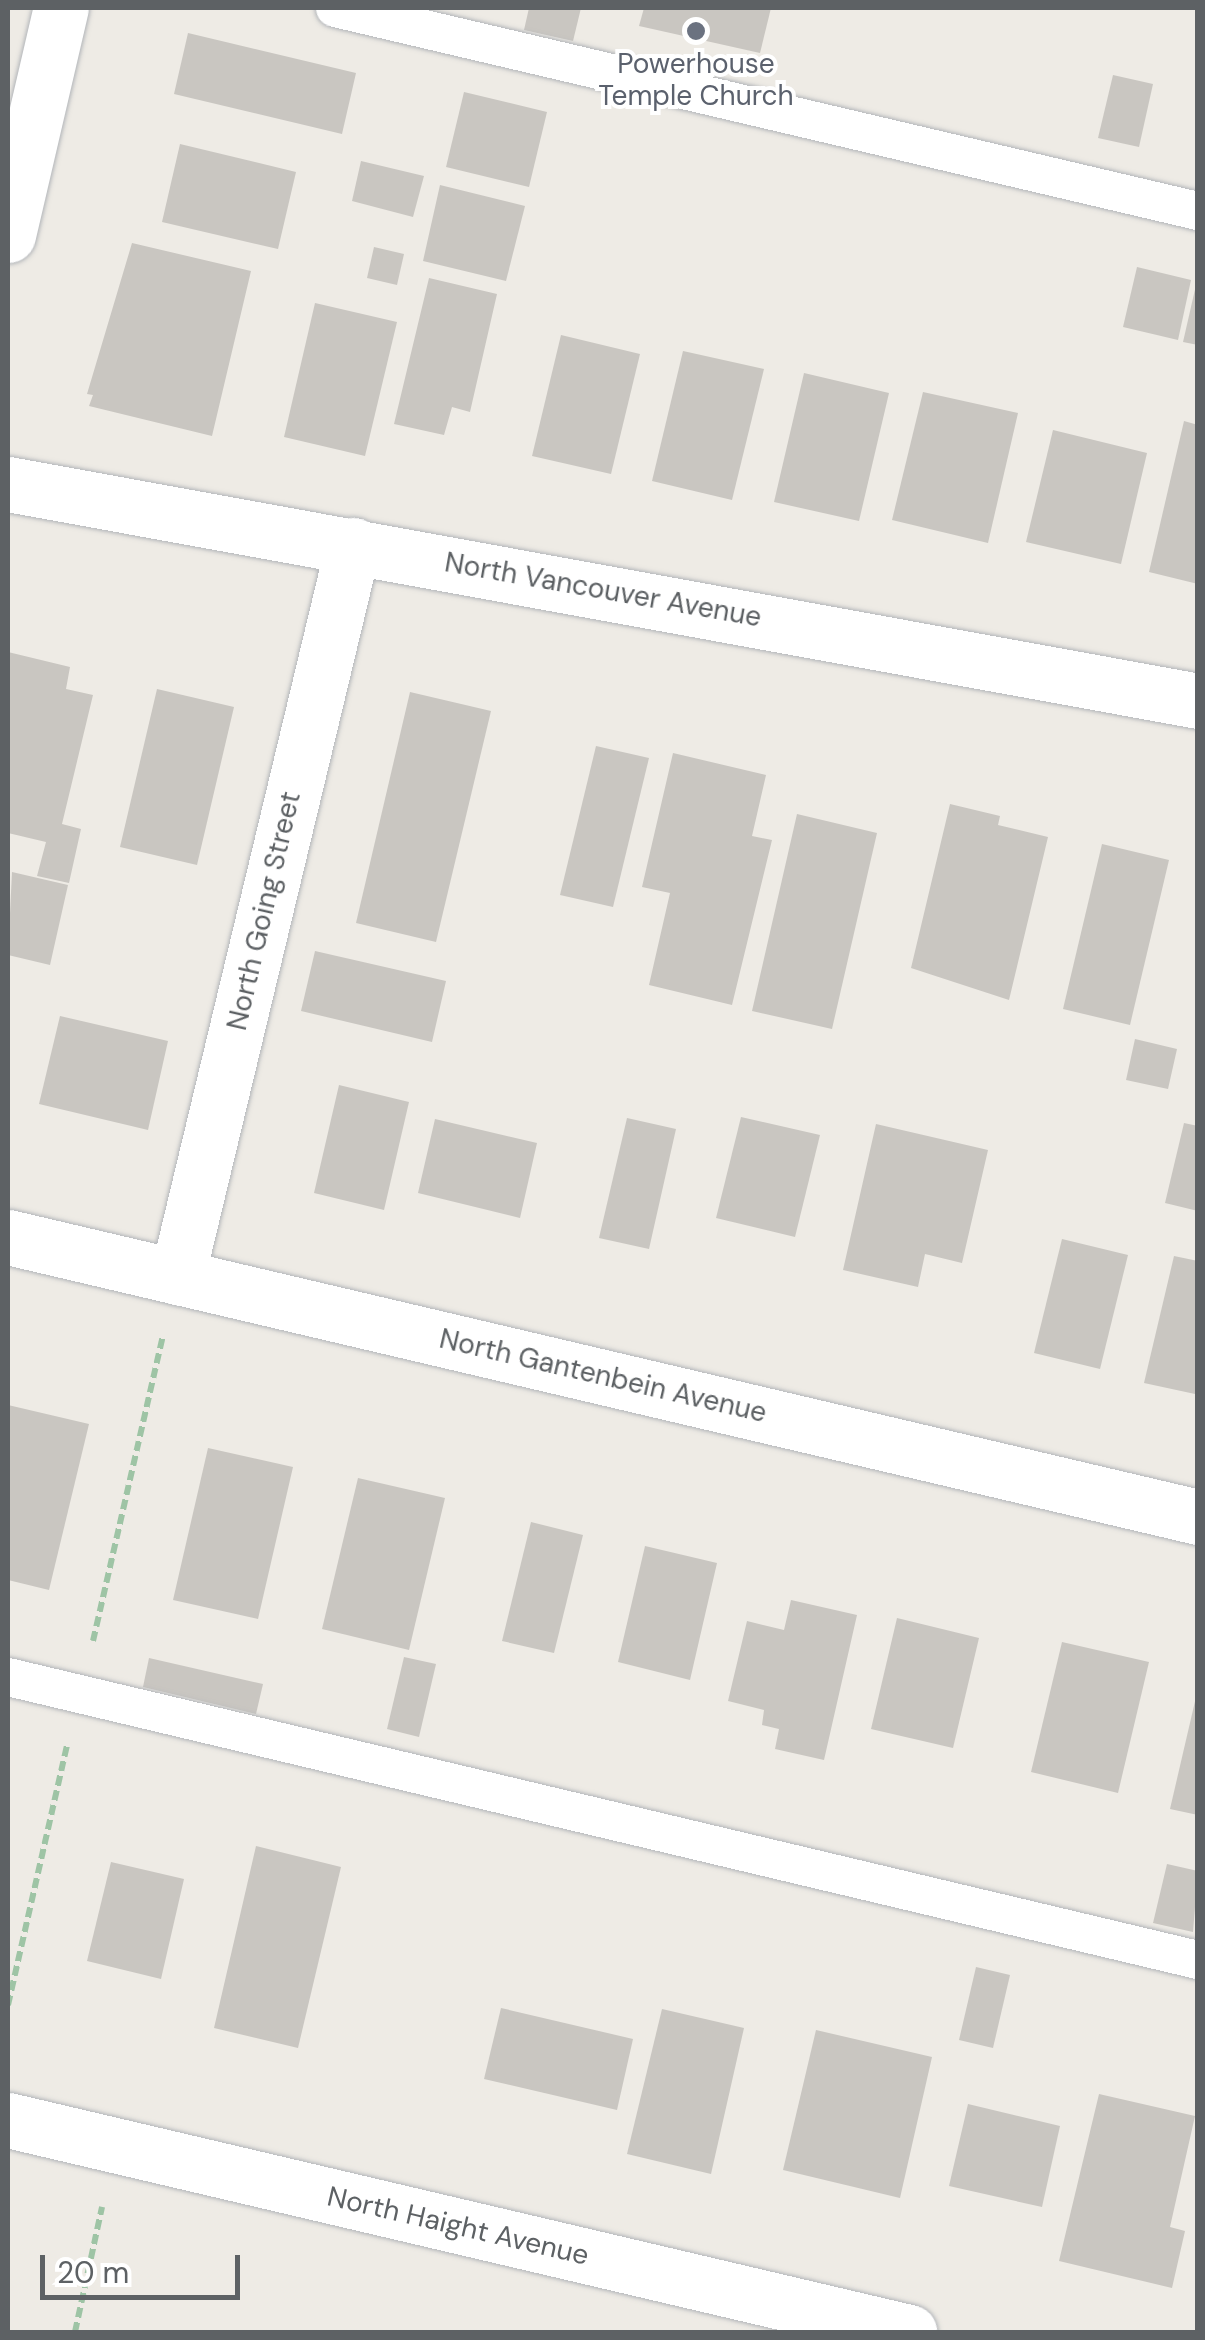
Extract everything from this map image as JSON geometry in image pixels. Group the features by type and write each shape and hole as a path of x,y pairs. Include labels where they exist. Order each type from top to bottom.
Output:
{"street":[{"path":"8,235 61,8"},
{"name":"North Vancouver Avenue","path":"8,484 1198,702"},
{"name":"North Going Street","path":"177,1277 352,545"},
{"name":"North Gantenbein Avenue","path":"8,1237 1198,1517"},
{"name":"North Haight Avenue","path":"8,2120 909,2332"}],"lane":[{"path":"335,8 1198,212"},
{"path":"8,1677 1198,1960"}],"path":[{"path":"75,2332 116,2145"}],"building":[{"path":"529,8 581,8 573,41 524,30"},
{"path":"644,8 771,8 760,53 639,26"},
{"path":"188,33 356,73 342,134 174,94"},
{"path":"1113,75 1153,84 1139,147 1098,138"},
{"path":"464,92 547,112 529,187 446,167"},
{"path":"180,144 296,172 278,249 162,222"},
{"path":"361,161 424,176 413,217 352,201"},
{"path":"440,185 525,206 506,281 423,261"},
{"path":"132,243 251,271 212,436 89,406 93,395 87,394"},
{"path":"374,247 404,254 397,285 367,278"},
{"path":"1137,267 1191,280 1178,340 1123,327"},
{"path":"429,278 497,294 470,412 452,407 444,435 394,424"},
{"path":"1198,285 1198,345 1183,342"},
{"path":"315,303 397,322 365,456 284,437"},
{"path":"561,335 640,354 611,474 532,456"},
{"path":"683,351 764,369 732,500 652,481"},
{"path":"804,373 889,393 859,521 774,502"},
{"path":"923,392 1018,413 988,543 892,520"},
{"path":"1184,421 1198,425 1198,584 1149,572"},
{"path":"1053,430 1147,453 1121,564 1026,542"},
{"path":"8,652 70,667 66,689 93,695 62,824 81,829 69,883 37,876 46,842 8,833"},
{"path":"157,689 234,707 197,865 120,847"},
{"path":"410,692 491,711 436,942 356,923"},
{"path":"596,746 649,758 613,907 560,895"},
{"path":"673,753 766,775 752,836 772,840 732,1005 649,985 670,893 642,887"},
{"path":"950,804 1000,816 998,825 1048,837 1009,1000 911,968"},
{"path":"797,814 877,833 832,1029 752,1011"},
{"path":"1102,844 1169,860 1130,1025 1063,1009"},
{"path":"12,872 68,885 50,965 8,955"},
{"path":"315,951 446,981 432,1042 301,1011"},
{"path":"60,1016 168,1041 148,1130 39,1104"},
{"path":"1135,1039 1177,1049 1168,1089 1126,1080"},
{"path":"339,1085 409,1102 384,1210 314,1193"},
{"path":"741,1117 820,1135 795,1237 716,1218"},
{"path":"627,1118 676,1129 649,1249 599,1238"},
{"path":"435,1119 537,1143 520,1218 418,1193"},
{"path":"1184,1123 1198,1126 1198,1211 1165,1203"},
{"path":"876,1124 988,1150 962,1263 925,1254 918,1287 843,1270"},
{"path":"1062,1239 1128,1255 1100,1369 1034,1353"},
{"path":"1174,1256 1198,1261 1195,1394 1144,1383"},
{"path":"8,1405 89,1424 49,1590 8,1580"},
{"path":"208,1448 293,1467 258,1619 173,1600"},
{"path":"358,1478 445,1498 409,1650 322,1629"},
{"path":"531,1522 583,1535 554,1653 502,1641"},
{"path":"645,1546 717,1563 690,1680 618,1662"},
{"path":"791,1600 857,1615 824,1760 775,1749 779,1729 762,1725 764,1710 728,1701 747,1621 784,1630"},
{"path":"897,1618 979,1638 953,1748 871,1729"},
{"path":"1062,1642 1149,1662 1118,1793 1031,1772"},
{"path":"404,1657 436,1664 419,1737 387,1729"},
{"path":"149,1658 263,1684 256,1714 143,1687"},
{"path":"1198,1697 1198,1815 1170,1809"},
{"path":"256,1846 341,1867 298,2048 214,2028"},
{"path":"111,1862 184,1879 161,1979 87,1961"},
{"path":"1167,1864 1198,1871 1193,1932 1153,1923"},
{"path":"976,1967 1010,1975 993,2048 959,2040"},
{"path":"501,2008 633,2039 617,2110 484,2079"},
{"path":"662,2009 744,2028 711,2174 627,2154"},
{"path":"816,2030 932,2057 900,2198 783,2170"},
{"path":"1099,2094 1195,2116 1170,2227 1185,2231 1172,2288 1059,2261"},
{"path":"968,2104 1060,2126 1042,2207 949,2186"}],"place":[{"name":"Powerhouse Temple Church","path":"696,31"}]}
